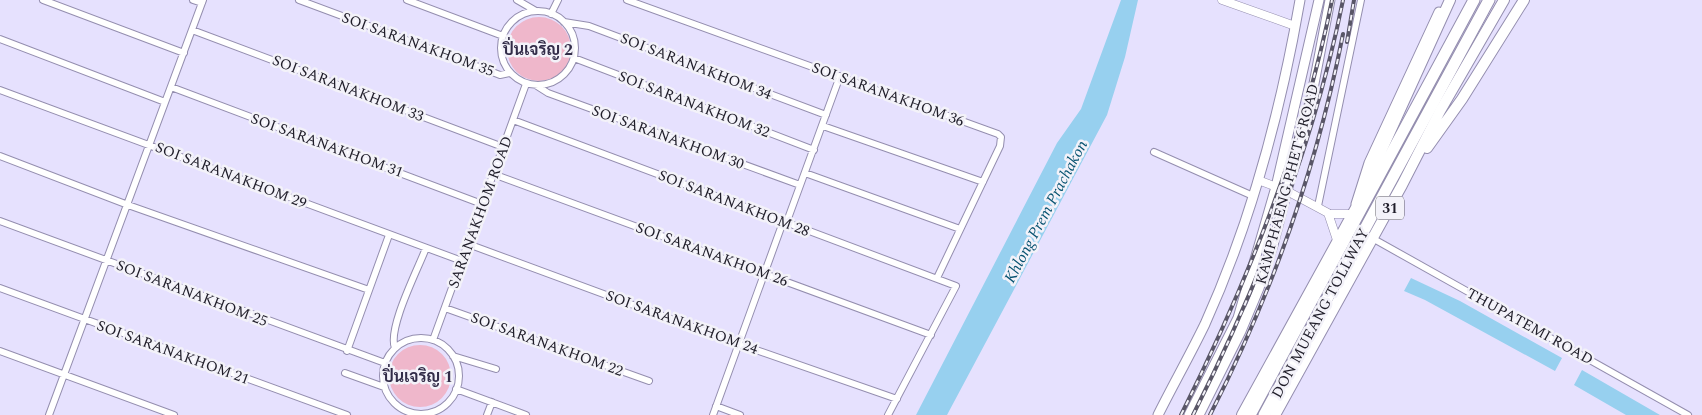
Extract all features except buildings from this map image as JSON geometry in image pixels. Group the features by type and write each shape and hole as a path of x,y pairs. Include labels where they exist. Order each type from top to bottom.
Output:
{"highway":[{"path":"1367,185 1450,0"},
{"name":"DON MUEANG TOLLWAY","path":"1264,415 1490,0"},
{"name":"31","path":"1275,415 1402,185 1440,111 1504,0"},
{"path":"1402,185 1462,99 1524,0"},
{"name":"31","path":"1242,415 1353,210 1470,1"},
{"name":"DON MUEANG TOLLWAY","path":"1250,415 1470,1"}],"main road":[{"path":"1158,415 1208,317 1253,196 1282,88 1300,0"},
{"name":"KAMPHAENG PHET 6 ROAD","path":"1189,415 1238,318 1276,187 1319,0"},
{"name":"KAMPHAENG PHET 6 ROAD","path":"1199,415 1241,331 1259,288 1312,94 1330,0"},
{"name":"31","path":"1353,210 1369,163 1445,0"}],"street":[{"path":"43,0 184,53"},
{"path":"49,415 203,2 193,0"},
{"name":"SOI SARANAKHOM 35","path":"299,0 487,70 500,74 510,73"},
{"path":"407,0 503,36"},
{"path":"517,0 536,11 551,14 564,22 574,38 574,58 569,69 561,78 550,84 537,86 526,84 510,73 501,56 503,36 516,19 536,11"},
{"path":"551,14 558,0"},
{"name":"SOI SARANAKHOM 36","path":"627,0 998,134 1001,137 1000,146 937,278"},
{"path":"1222,0 1295,26"},
{"path":"1319,207 1361,0"},
{"name":"SOI SARANAKHOM 34","path":"564,22 589,26 826,115"},
{"name":"SOI SARANAKHOM 33","path":"192,30 503,147"},
{"path":"0,39 165,102"},
{"name":"SOI SARANAKHOM 32","path":"574,58 814,150"},
{"path":"713,415 764,273 814,150 840,76"},
{"name":"SARANAKHOM ROAD","path":"433,340 526,84"},
{"name":"SOI SARANAKHOM 30","path":"537,86 548,93 800,185"},
{"name":"SOI SARANAKHOM 31","path":"171,87 482,204"},
{"name":"SOI SARANAKHOM 29","path":"0,90 462,261"},
{"name":"SOI SARANAKHOM 28","path":"513,120 956,286 931,335"},
{"path":"823,126 983,182"},
{"path":"1154,152 1253,196"},
{"path":"0,156 128,205 369,290"},
{"path":"805,173 960,229"},
{"name":"SOI SARANAKHOM 26","path":"494,174 931,335"},
{"name":"KAMPHAENG PHET 6 ROAD","path":"1258,180 1276,187"},
{"path":"1276,187 1319,207 1329,214 1338,240"},
{"path":"1329,214 1353,210"},
{"name":"SOI SARANAKHOM 25","path":"0,222 347,351 385,363"},
{"path":"347,351 389,235"},
{"name":"THUPATEMI ROAD","path":"1372,238 1688,415"},
{"name":"SOI SARANAKHOM 24","path":"468,244 739,344 897,399"},
{"path":"395,348 393,342 396,324 426,248"},
{"name":"SOI SARANAKHOM 21","path":"0,288 347,415"},
{"name":"SOI SARANAKHOM 22","path":"444,308 649,381"},
{"path":"888,415 931,335"},
{"path":"413,339 433,340 444,346 453,356 458,366 459,378 450,401 429,414 406,413 393,401 384,387 382,375 385,363 395,348 413,339"},
{"path":"0,351 174,415"},
{"path":"453,356 496,369"},
{"path":"345,373 384,387"},
{"path":"456,389 526,415"},
{"path":"487,415 492,402"},
{"path":"716,406 740,415"}],"shaded area":[{"path":"539,17 551,19 562,26 569,37 571,49 569,61 562,72 551,79 539,81 527,79 516,72 509,61 507,49 509,37 516,26 527,19"},
{"path":"420,345 437,350 442,354 446,359 451,376 446,393 442,398 437,402 420,407 403,402 398,398 394,393 389,376 394,359 398,354 403,350"}],"water":[{"name":"Khlong Prem Prachakon","path":"1121,0 1138,0 1125,57 1107,115 947,415 916,415 1057,143 1081,109"},
{"path":"1411,278 1460,301 1562,358 1555,371 1425,300 1404,291"},
{"path":"1582,370 1660,415 1626,415 1574,385"}],"railway":[{"path":"1181,415 1250,264 1289,160 1320,54 1332,0"},
{"path":"1193,415 1240,315 1282,212 1317,107 1343,0"},
{"path":"1347,42 1354,0"},
{"path":"1210,415 1253,323 1290,229 1320,133 1343,34"}],"district":[{"name":"ปิ่นเจริญ 2","path":"538,49"},
{"name":"ปิ่นเจริญ 1","path":"418,376"}]}
